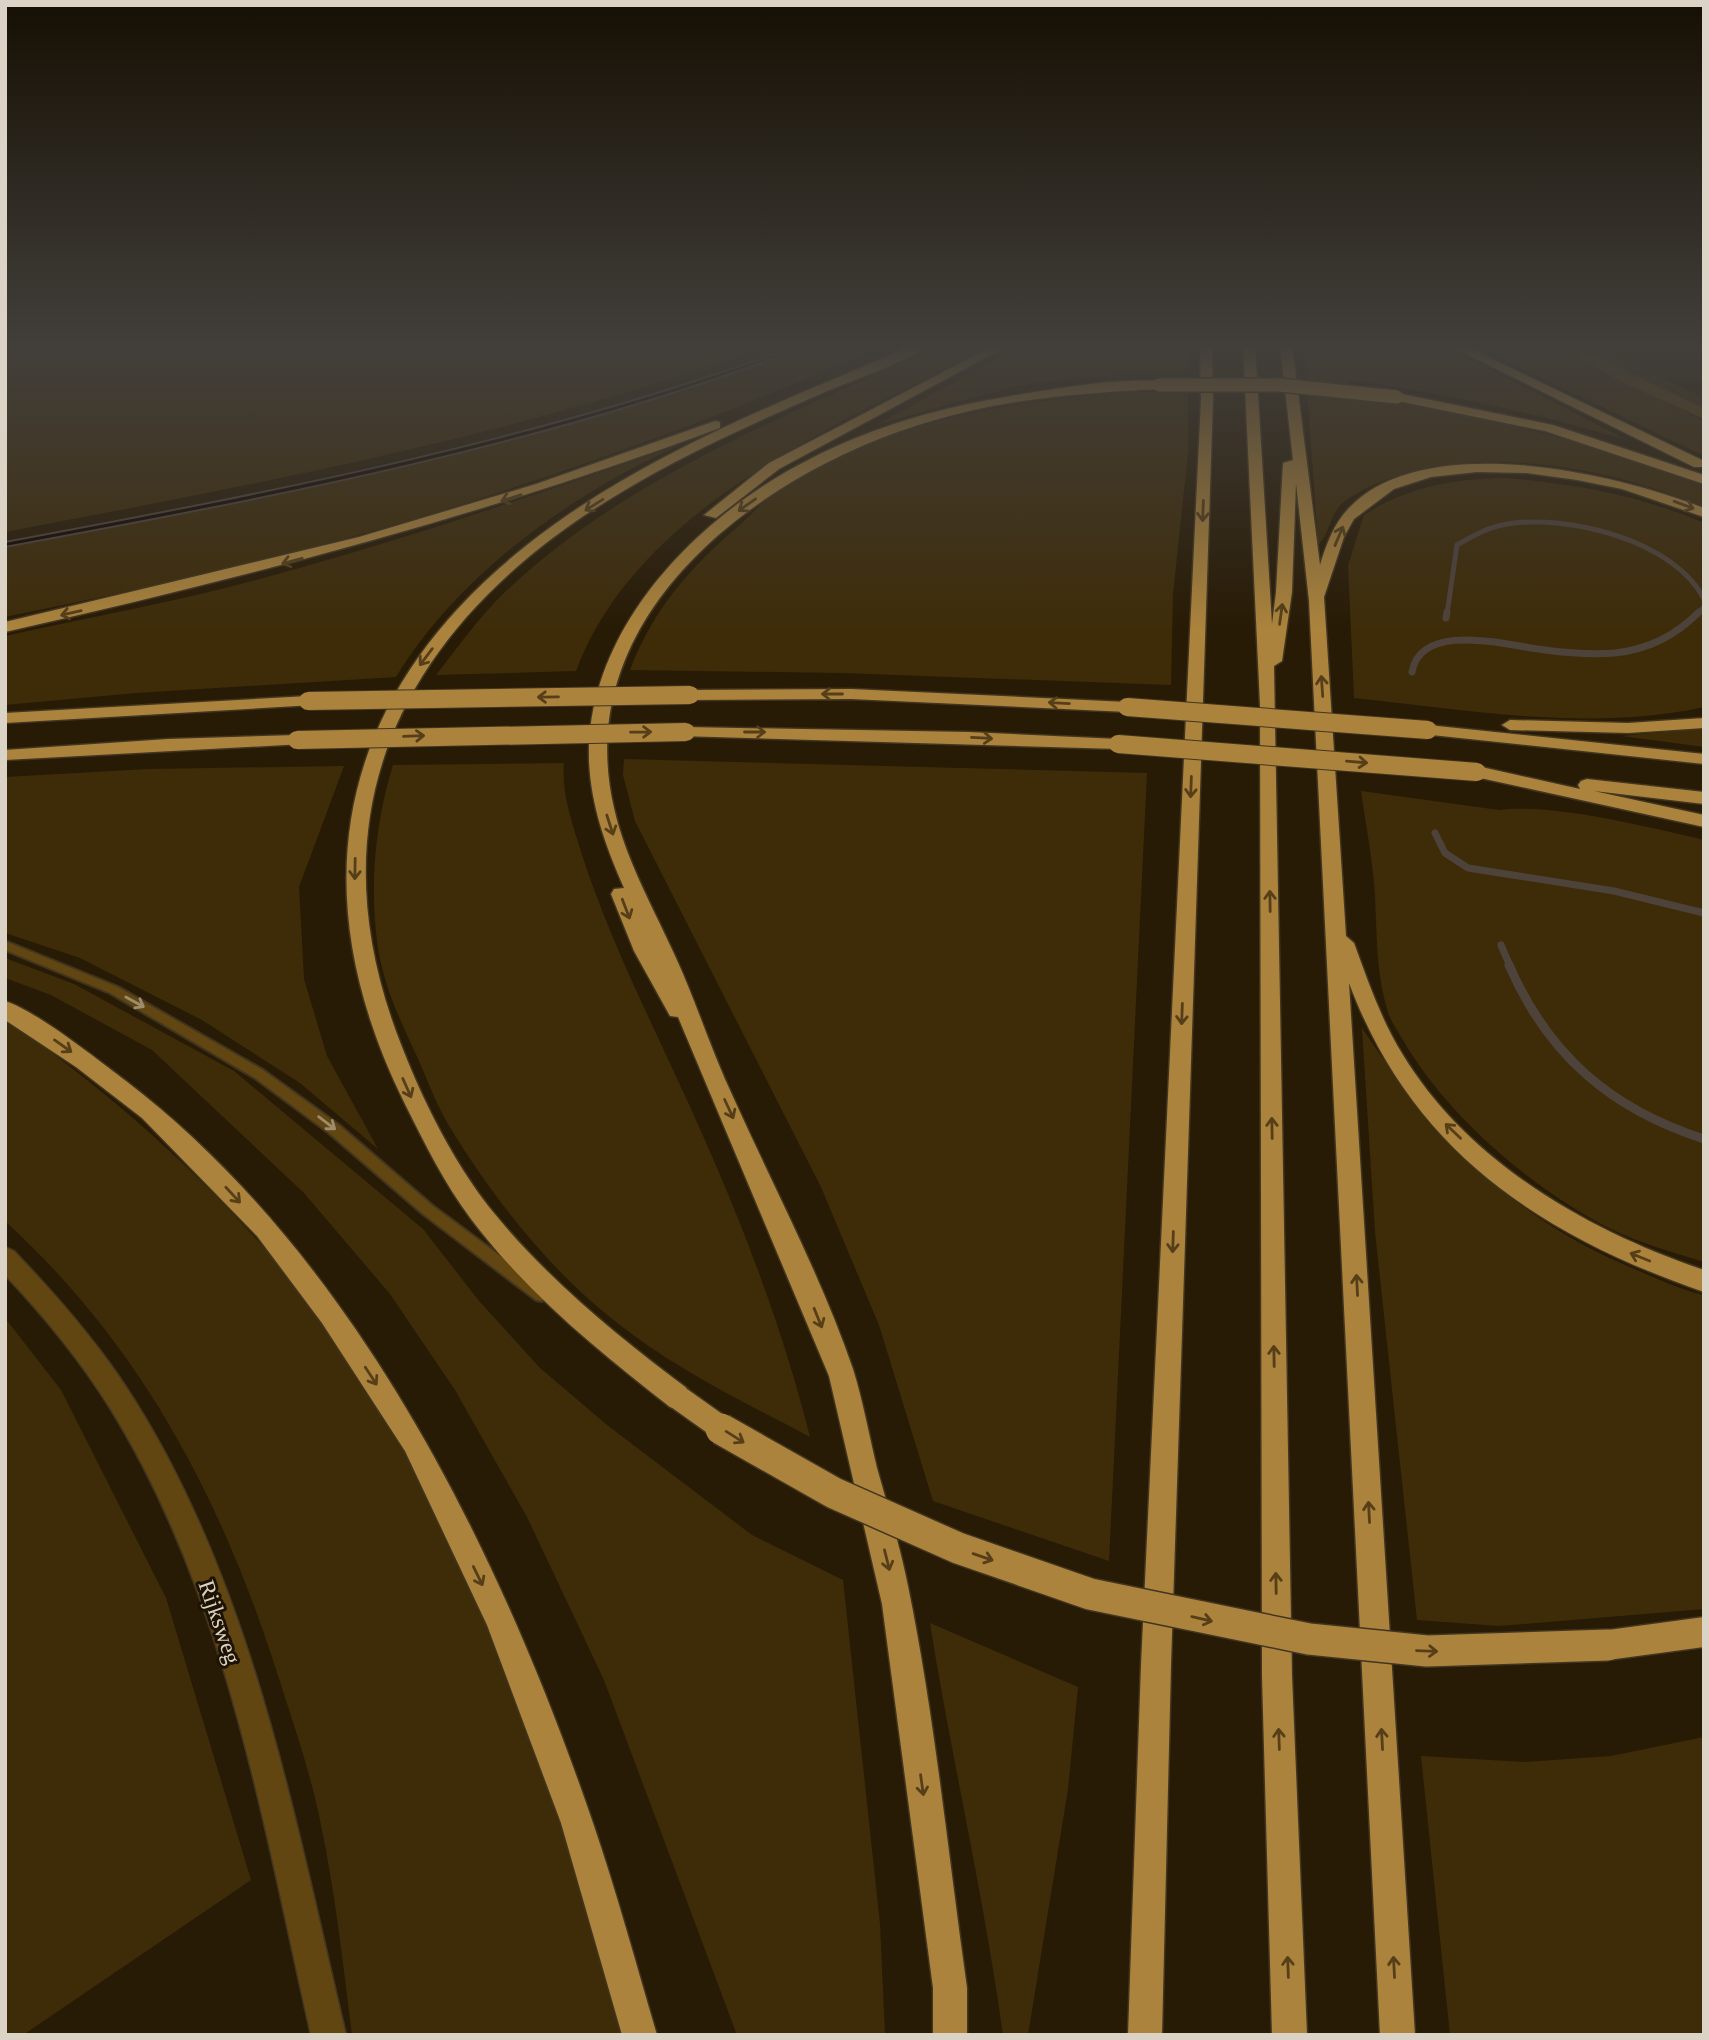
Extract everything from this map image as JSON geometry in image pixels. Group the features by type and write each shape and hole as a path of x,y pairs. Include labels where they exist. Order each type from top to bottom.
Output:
{"highway":[{"path":"5,627 236,576 446,519 606,467 678,440"},
{"path":"716,440 615,491 533,548 469,608 415,672 390,719 366,781 356,834 355,885 363,962 376,1016 409,1094 458,1183 556,1296 620,1354 679,1398 726,1432 834,1493 958,1548 1090,1594 1309,1639 1414,1650 1608,1645 1704,1632"},
{"path":"700,1047 644,951 609,864 592,811 587,766 587,715 606,656 621,623 666,558 733,496 774,466 823,440"},
{"path":"864,440 809,464 732,516 695,548 663,582 629,629 611,670 601,714 599,759 603,801 637,898 675,977 700,1047 766,1190 841,1374 896,1599 950,1988 950,2035"},
{"path":"1145,2035 1156,1651 1205,440"},
{"path":"1254,440 1268,705 1277,1676 1290,2035"},
{"path":"1268,705 1284,592 1290,440"},
{"path":"1297,440 1317,601 1398,2035"},
{"path":"1585,440 1704,480"},
{"path":"1651,440 1704,466"},
{"path":"1317,601 1340,530 1354,509 1374,493 1430,474 1498,468 1578,475 1639,490 1704,513"},
{"path":"5,718 308,701 864,695 1127,707 1428,730 1628,729 1704,723"},
{"path":"1470,729 1704,759"},
{"path":"5,755 169,744 686,732 968,737 1118,744 1477,772 1704,798"},
{"path":"1477,772 1704,821"},
{"path":"1337,925 1374,1024 1406,1078 1445,1123 1500,1175 1550,1212 1611,1245 1704,1281"},
{"path":"5,1009 84,1061 150,1112 265,1229 331,1315 414,1442 499,1619 577,1823 640,2035"}],"street":[{"name":"Rijksweg","path":"5,1258 61,1317 132,1421 192,1544 253,1718 329,2035"}],"lane":[{"path":"5,945 114,990 259,1074 334,1129 428,1210 620,1354"}],"shaded area":[{"path":"5,440 445,440 296,475 5,532"},
{"path":"489,440 508,440 311,487 5,547 5,542 306,483"},
{"path":"508,440 651,440 482,498 316,547 5,617 5,547 208,508"},
{"path":"734,440 809,440 752,475 696,515 647,560 606,612 576,671 436,675 504,593 552,552 603,515"},
{"path":"881,440 1188,440 1173,594 1171,685 843,673 630,670 662,608 706,556 779,488"},
{"path":"1311,440 1568,440 1704,486 1704,508 1620,479 1572,469 1523,463 1474,462 1427,468 1383,481 1345,501 1318,545"},
{"path":"1671,440 1704,440 1704,456"},
{"path":"683,444 601,486 522,540 452,603 422,639 396,677 136,693 5,705 5,636 290,571 459,520"},
{"path":"1504,478 1556,483 1606,492 1655,505 1704,523 1704,707 1617,718 1573,718 1485,713 1354,698 1348,565 1364,515 1380,505 1431,486"},
{"path":"1704,728 1704,747 1622,736"},
{"path":"624,759 1147,773 1109,1561 933,1501 879,1325 821,1187 635,821 623,775"},
{"path":"564,763 568,809 595,891 624,963 735,1211 777,1323 810,1437 658,1352 611,1318 564,1276 501,1203 448,1124 393,1001 378,948 374,879 378,832 393,765"},
{"path":"344,766 299,887 304,979 327,1056 378,1149 300,1083 202,1020 80,958 5,933 5,777 148,769"},
{"path":"1361,791 1499,810 1573,813 1704,840 1704,1262 1609,1228 1550,1192 1493,1148 1443,1096 1421,1068 1393,1023 1384,998 1378,955 1373,870"},
{"path":"5,958 74,984 234,1071 423,1229 479,1301 540,1368 607,1425 752,1535 843,1580 880,1924 885,2035 737,2035 604,1680 527,1517 455,1390 390,1294 304,1193 152,1050 51,995 5,978"},
{"path":"5,1019 119,1106 225,1206 320,1316 362,1375 419,1471 470,1580 643,2035 352,2035 334,1900 316,1803 282,1688 235,1557 207,1495 140,1378 100,1323 55,1271 5,1221"},
{"path":"1362,1028 1390,1069 1449,1141 1515,1201 1594,1250 1639,1271 1704,1295 1704,1609 1499,1626 1417,1620 1375,1232"},
{"path":"5,1318 61,1390 166,1598 251,1880 23,2035 5,2035"},
{"path":"930,1623 1078,1687 1068,1789 1028,2035 1003,2035 987,1931"},
{"path":"1704,1737 1704,2035 1450,2035 1421,1756 1525,1762 1611,1756"}],"waterway":[{"path":"1447,614 1457,545 1493,527 1531,522 1588,528 1644,547 1669,561 1689,578 1704,599"},
{"path":"1698,614 1704,607"},
{"path":"1446,618 1447,612"},
{"path":"1412,672 1419,656 1432,646 1449,641 1490,641 1580,653 1606,654 1627,651 1661,640 1681,628 1699,612"},
{"path":"1435,833 1445,853 1468,868 1614,891 1704,913"},
{"path":"1501,945 1510,966"},
{"path":"1509,965 1543,1026 1563,1052 1586,1074 1640,1112 1704,1139"}]}
